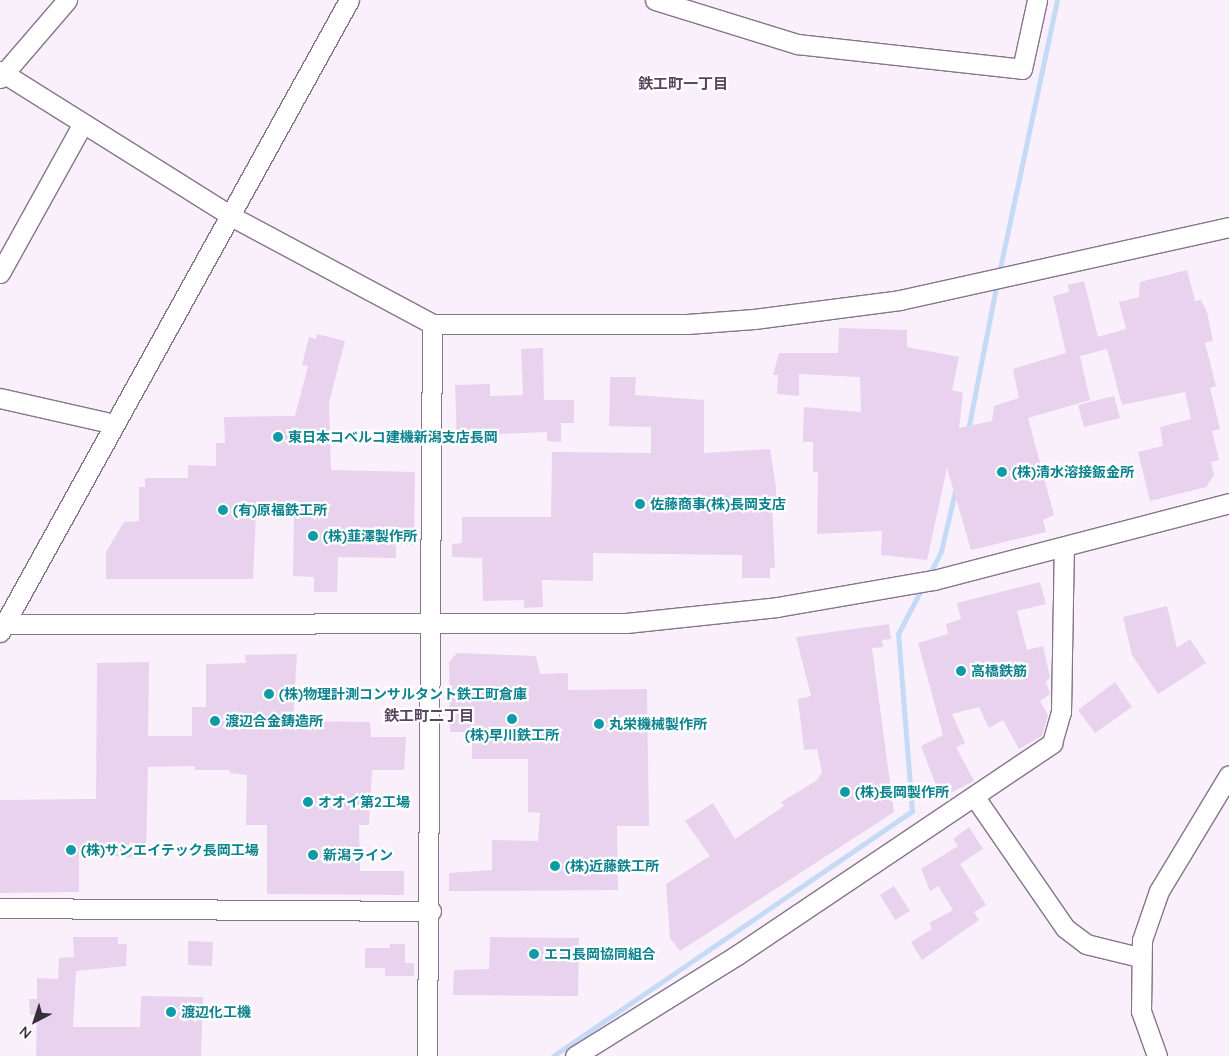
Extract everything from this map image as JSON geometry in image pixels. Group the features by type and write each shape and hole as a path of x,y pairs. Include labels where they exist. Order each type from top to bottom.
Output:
{"street":[{"path":"66,0 1,74 231,216 432,324 688,324 754,319 900,300 1229,227"},
{"path":"349,0 231,216 1,627 431,626 626,623 777,607 934,580 1229,503"},
{"path":"655,0 797,44 1022,69 1037,0"},
{"path":"0,272 82,125"},
{"path":"427,1056 431,911 432,324"},
{"path":"0,398 114,424"},
{"path":"575,1056 737,955 1039,754 1058,730 1064,547"},
{"path":"1157,1056 1141,1011 1139,957 1159,891 1229,775"},
{"path":"974,796 1065,928 1086,944 1139,957"},
{"path":"0,908 431,911"}],"building":[{"path":"1187,270 1195,301 1201,300 1207,312 1213,341 1205,343 1216,386 1210,388 1220,429 1212,431 1219,460 1211,462 1214,475 1206,487 1150,501 1138,452 1163,446 1160,427 1191,419 1185,392 1122,405 1107,349 1080,356 1090,400 1028,418 1054,515 1043,520 1046,532 971,550 947,468 927,560 881,555 882,531 817,534 818,472 813,472 813,442 803,442 804,407 861,412 860,377 799,374 799,396 777,394 778,375 773,375 779,353 838,353 839,328 907,330 907,347 959,357 952,390 963,393 959,428 992,421 994,406 1019,398 1013,369 1066,353 1053,296 1069,292 1068,285 1084,281 1098,337 1126,329 1119,302 1139,297 1140,282"},
{"path":"317,334 345,341 329,402 331,470 415,472 414,545 396,544 396,558 338,557 337,592 314,592 314,577 293,576 294,514 256,515 253,579 106,579 106,552 124,522 139,521 139,487 145,487 145,478 188,478 188,465 216,466 216,443 225,443 224,417 295,416 308,366 302,365 309,337 316,339"},
{"path":"543,348 544,400 574,400 574,423 561,423 561,442 547,441 547,432 498,434 499,444 457,445 455,385 490,384 490,396 523,395 521,349"},
{"path":"610,377 636,377 635,395 704,400 704,453 770,449 776,487 776,500 772,500 775,568 770,568 770,578 742,578 742,555 593,553 593,581 542,580 543,607 524,608 524,600 483,601 482,558 452,557 452,544 462,543 462,517 551,517 552,452 651,453 651,427 609,426"},
{"path":"1114,396 1120,418 1084,427 1078,405"},
{"path":"1040,582 1046,604 1017,611 1027,650 1043,646 1050,677 1046,682 1050,694 1040,701 1048,715 1042,736 1019,749 1003,720 989,728 979,707 952,714 965,743 956,747 974,781 941,798 921,746 943,735 918,643 948,634 946,624 961,619 957,603"},
{"path":"1167,606 1177,648 1190,639 1206,663 1158,694 1132,655 1123,617"},
{"name":"(株)長岡製作所","path":"889,624 891,639 882,640 883,647 872,648 894,812 680,951 670,938 666,884 710,856 685,821 713,803 735,839 784,806 781,802 816,781 822,772 817,749 804,750 798,699 811,696 796,637"},
{"path":"457,653 536,656 540,674 568,673 568,690 647,689 649,826 617,826 618,890 449,891 449,873 492,870 492,840 538,841 540,813 528,812 528,759 472,759 472,732 450,732 449,662"},
{"path":"297,654 293,721 370,722 371,737 406,737 404,770 372,770 369,825 359,825 360,871 404,871 404,895 267,894 267,825 246,825 247,775 230,773 230,770 195,770 195,766 148,767 146,853 136,853 135,858 79,853 79,892 0,893 0,800 96,799 97,663 149,662 148,736 192,736 192,707 206,707 206,664 246,663 245,655"},
{"path":"1115,682 1132,707 1095,733 1078,710"},
{"path":"969,827 983,849 960,864 986,905 974,912 979,920 922,960 911,942 932,929 929,923 953,910 938,886 930,891 921,869 958,846 953,839"},
{"path":"894,886 910,911 895,920 880,895"},
{"path":"73,937 118,937 118,944 127,944 126,966 76,971 73,1027 140,1027 141,996 203,997 201,1056 36,1056 37,1015 30,1015 29,999 37,999 37,978 58,979 59,958 74,957"},
{"name":"エコ長岡協同組合","path":"490,937 579,938 578,996 453,995 454,970 489,969"},
{"path":"188,941 213,942 212,966 188,965"},
{"path":"390,944 405,944 405,963 414,963 414,976 385,976 385,968 365,968 365,948 390,948"}],"waterway":[{"path":"999,273 1057,0"},
{"path":"968,430 997,282"},
{"path":"928,577 941,551 956,487"},
{"path":"553,1056 912,811 898,634 923,586"}],"place":[{"name":"東日本コベルコ建機新潟支店長岡","path":"278,437"},
{"name":"(株)清水溶接鈑金所","path":"1002,472"},
{"name":"佐藤商事(株)長岡支店","path":"640,504"},
{"name":"(有)原福鉄工所","path":"223,510"},
{"name":"(株)韮澤製作所","path":"313,536"},
{"name":"高橋鉄筋","path":"961,671"},
{"name":"(株)物理計測コンサルタント鉄工町倉庫","path":"269,694"},
{"name":"(株)早川鉄工所","path":"512,719"},
{"name":"渡辺合金鋳造所","path":"215,721"},
{"name":"丸栄機械製作所","path":"599,724"},
{"name":"(株)長岡製作所","path":"845,792"},
{"name":"オオイ第2工場","path":"308,802"},
{"name":"(株)サンエイテック長岡工場","path":"71,850"},
{"name":"新潟ライン","path":"313,855"},
{"name":"(株)近藤鉄工所","path":"555,866"},
{"name":"エコ長岡協同組合","path":"534,954"},
{"name":"渡辺化工機","path":"171,1012"}],"district":[{"name":"鉄工町一丁目","path":"683,84"},
{"name":"鉄工町二丁目","path":"429,716"}]}
